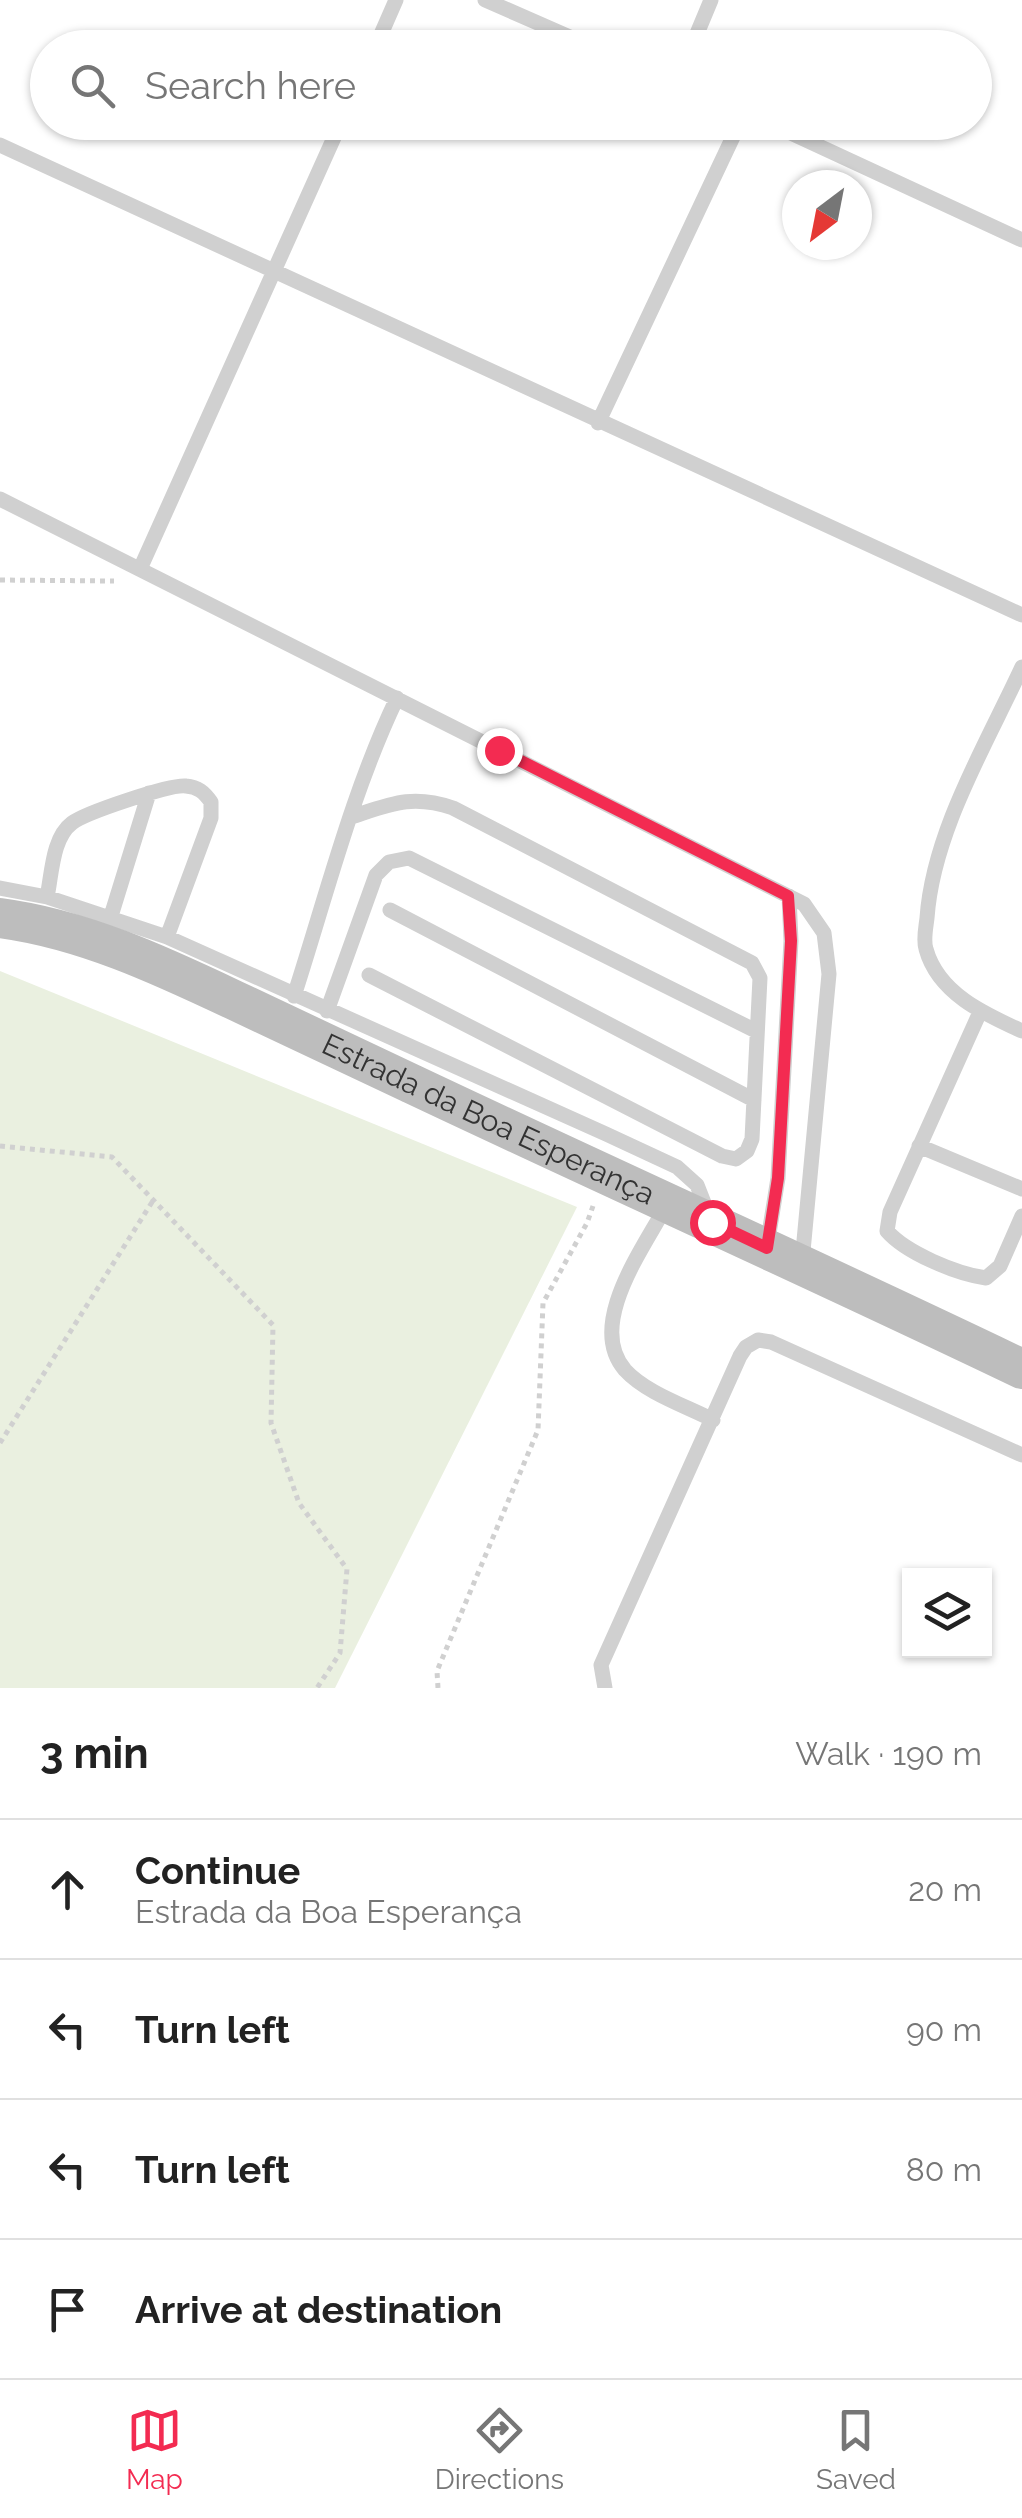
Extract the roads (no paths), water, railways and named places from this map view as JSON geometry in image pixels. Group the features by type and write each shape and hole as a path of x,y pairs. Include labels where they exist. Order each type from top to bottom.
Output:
{"main road":[{"name":"Estrada da Boa Esperança","path":"0,918 22,920 125,952 624,1166 712,1222 1022,1370"}],"lane":[{"path":"383,30 396,0"},
{"path":"484,0 554,30"},
{"path":"698,30 711,0"},
{"path":"140,569 332,140"},
{"path":"598,423 732,140"},
{"path":"806,140 1022,240"},
{"path":"0,145 1022,615"},
{"path":"1,502 804,904 824,934 829,974 784,1255"},
{"path":"1022,667 941,844 928,905 925,946 938,975 980,1012 1022,1031"},
{"path":"294,996 352,817 396,698"},
{"path":"47,896 59,840 73,822 148,793 183,785 202,790 211,802 211,818 168,937"},
{"path":"111,916 148,793"},
{"path":"352,817 400,800 429,800 453,808 752,963 760,978 752,1138 747,1151 736,1159 722,1156 369,976"},
{"path":"327,1011 376,875 388,862 409,858 756,1031"},
{"path":"0,888 47,896 168,937 327,1011 624,1166 677,1167 697,1185 712,1222"},
{"path":"784,1255 778,1178 791,941 788,896"},
{"path":"390,910 754,1100"},
{"path":"980,1012 890,1212 887,1231 896,1242 966,1275 986,1278 1000,1266 1022,1216"},
{"path":"920,1146 1022,1188"},
{"path":"624,1166 616,1301 610,1329 612,1351 627,1372 640,1381 714,1420"},
{"path":"605,1688 601,1665 740,1356 758,1340 1022,1455"}]}
